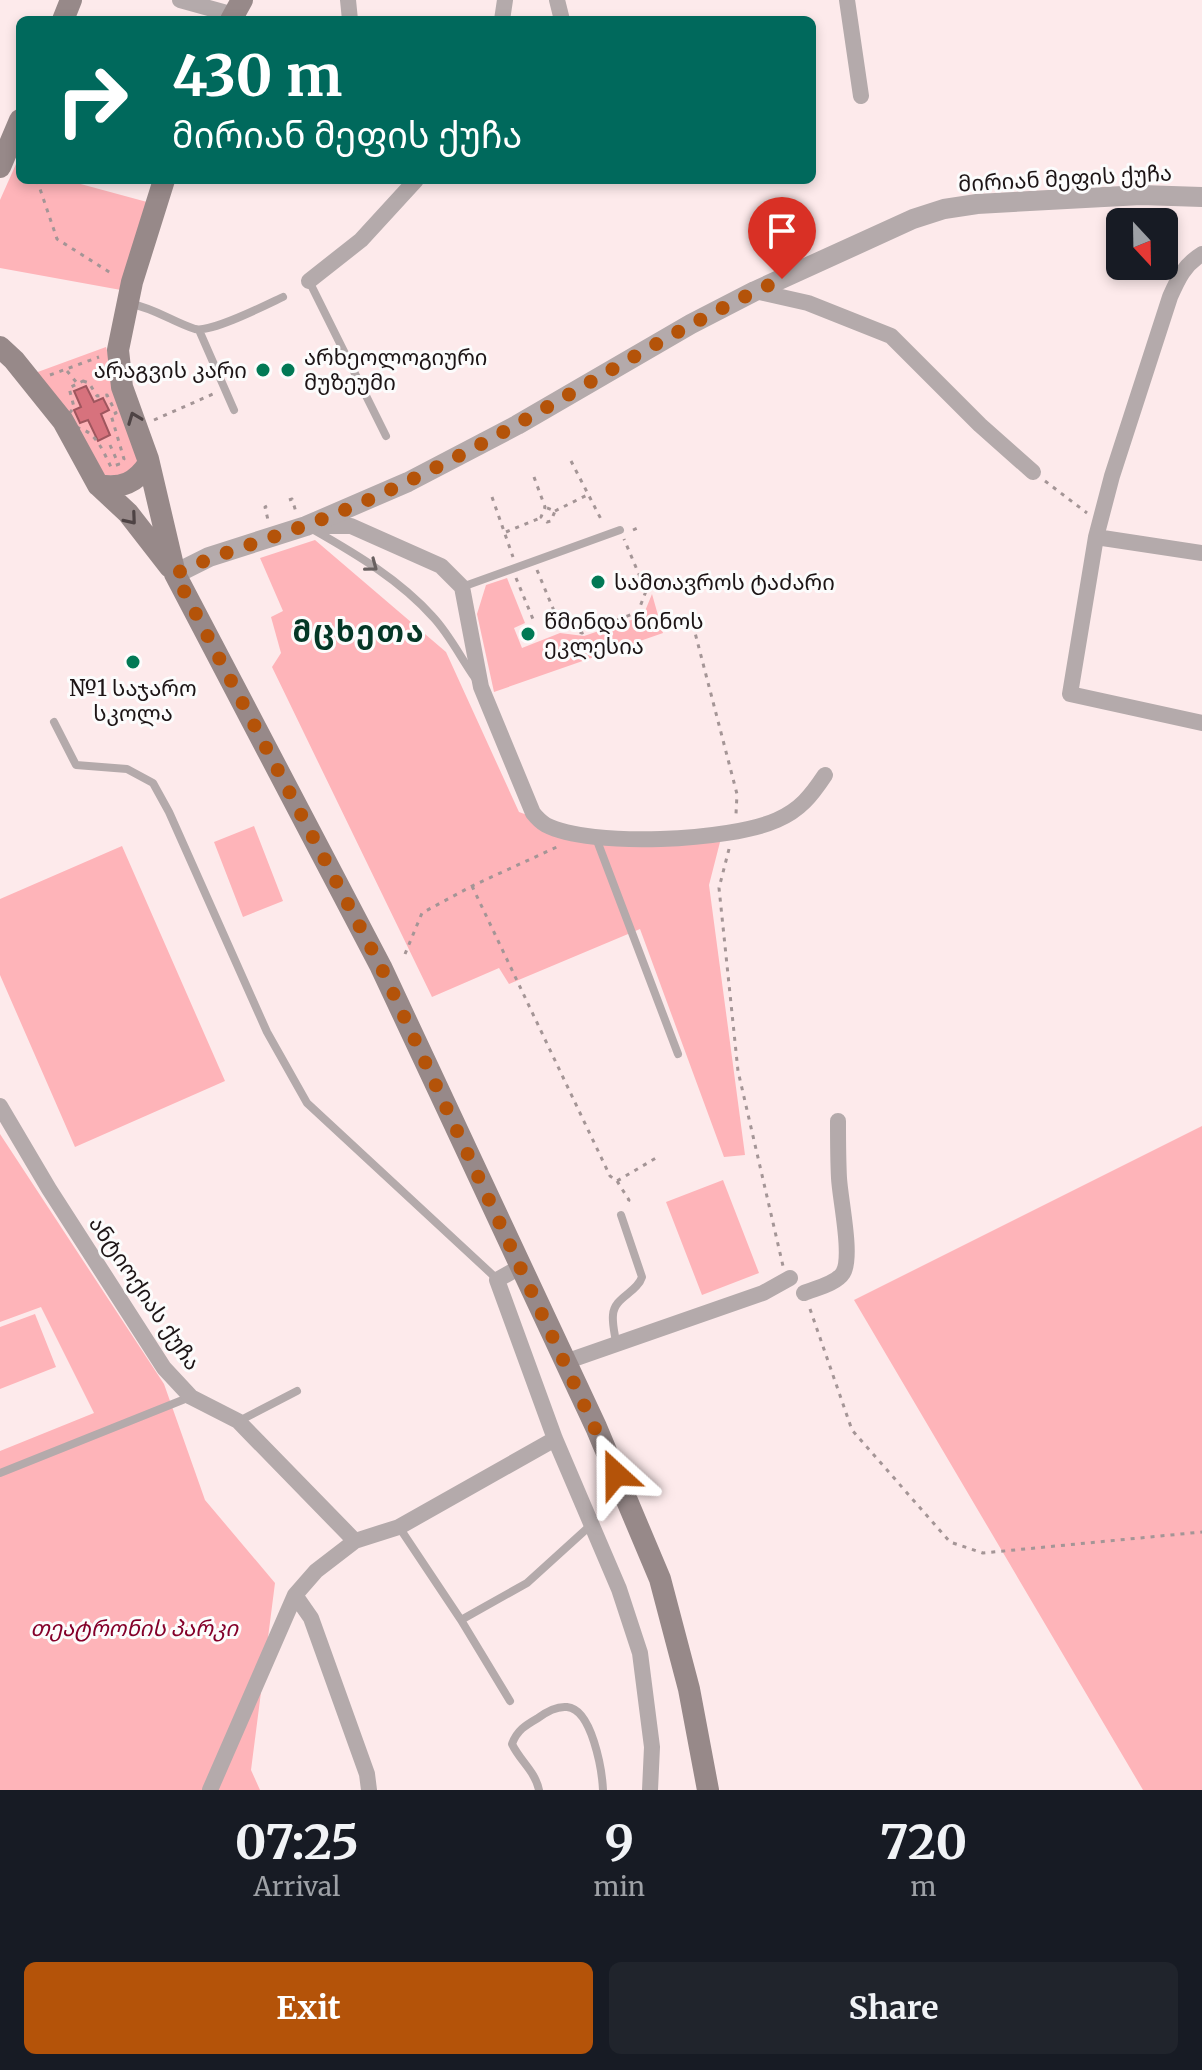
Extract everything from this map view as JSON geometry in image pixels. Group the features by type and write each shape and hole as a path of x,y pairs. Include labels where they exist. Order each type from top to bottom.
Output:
{"main road":[{"path":"0,167 14,128"},
{"path":"163,184 127,303 118,350 122,387 149,463 175,574"},
{"path":"0,347 63,421 98,485 128,513 175,574 381,967 637,1521 660,1579 689,1689 708,1790"},
{"path":"98,485 113,488 128,484 141,476 149,463"}],"street":[{"path":"180,0 236,12"},
{"path":"847,0 861,96"},
{"path":"309,281 361,240 409,184"},
{"name":"მირიან მეფის ქუჩა","path":"175,574 301,519 408,482 517,425 664,339 755,291 913,219 944,209 977,204 1141,195 1202,197"},
{"path":"1202,254 1190,261 1180,273 1170,297 1112,476 1096,537 1070,694 1202,723"},
{"path":"755,291 808,303 891,336 980,425 1033,472"},
{"path":"301,519 351,526 441,566 462,587 481,687 533,813 543,824 595,837 681,839 735,833 777,820 807,801 825,775"},
{"path":"1096,537 1202,553"},
{"name":"ანტიოქიას ქუჩა","path":"0,1106 49,1189 164,1368 191,1397 238,1421 355,1541"},
{"path":"804,1293 831,1282 841,1276 845,1269 838,1121"},
{"path":"520,1267 497,1280 555,1439 619,1589 640,1653 652,1747 650,1790"},
{"path":"565,1362 763,1293 790,1278"},
{"path":"210,1790 295,1595 316,1571 355,1541 399,1527 555,1439"},
{"path":"295,1595 311,1618 367,1774 369,1790"}],"lane":[{"path":"309,281 386,436"},
{"path":"127,303 199,330 283,297"},
{"path":"199,330 234,410"},
{"path":"301,519 355,553 435,618 481,687"},
{"path":"462,587 620,530"},
{"path":"54,722 76,765 127,769 153,783 169,812 267,1032 307,1103 497,1280"},
{"path":"595,837 678,1054"},
{"path":"616,1343 615,1307 640,1283 642,1277 621,1215"},
{"path":"238,1421 297,1391"},
{"path":"0,1473 191,1397"},
{"path":"461,1620 527,1583 592,1523"},
{"path":"399,1527 510,1701"},
{"path":"539,1790 537,1781 512,1744 516,1733 526,1725 564,1706 580,1713 591,1731 603,1790"}],"path":[{"path":"38,184 57,239 120,279"},
{"path":"32,381 106,355"},
{"path":"66,370 77,383"},
{"path":"77,383 89,383 97,396 107,395 116,413 111,415 111,422 124,459 119,465 111,467 89,431 78,428 69,414 74,407 69,388 77,383"},
{"path":"154,420 224,389"},
{"path":"102,448 118,441"},
{"path":"110,445 119,465"},
{"path":"571,461 604,526"},
{"path":"1033,472 1089,514 1102,516"},
{"path":"506,532 541,517 545,507 534,477"},
{"path":"545,507 555,511 589,494"},
{"path":"492,497 535,624"},
{"path":"289,500 292,499 301,519"},
{"path":"267,506 268,520"},
{"path":"541,517 547,522 551,521 555,511"},
{"path":"535,563 559,623 582,633 638,612 646,591 620,530"},
{"path":"405,954 422,913 559,846 566,832"},
{"path":"472,886 610,1176 629,1200 621,1215"},
{"path":"617,1181 656,1158"}],"green space":[{"path":"16,164 16,184 81,184 147,202 121,290 0,268 0,200"},
{"path":"106,347 139,462 132,474 105,476 35,373"},
{"path":"315,540 446,652 519,812 612,846 720,842 709,885 745,1155 724,1157 640,929 509,984 499,968 432,997 272,667 281,653 271,617 283,611 260,558"},
{"path":"507,578 525,623 514,628 522,648 560,633 584,636 643,616 652,594 663,633 494,692 477,614 486,585"},
{"path":"254,826 283,901 243,917 214,842"},
{"path":"122,846 225,1081 75,1147 0,975 0,899"},
{"path":"1202,1126 1202,1790 1143,1790 854,1300"},
{"name":"თეატრონის პარკი","path":"0,1134 164,1384 205,1500 275,1583 251,1770 260,1790 0,1790 0,1451 94,1413 41,1307 0,1322"},
{"path":"723,1180 759,1273 702,1295 666,1202"},
{"path":"35,1314 56,1367 0,1389 0,1327"}],"shaded area":[{"path":"86,386 94,402 103,398 109,410 101,414 110,435 98,441 88,420 80,423 74,410 81,407 74,391"}],"place":[{"name":"არაგვის კარი","path":"263,370"},
{"name":"არხეოლოგიური მუზეუმი","path":"288,370"},
{"name":"სამთავროს ტაძარი","path":"598,582"},
{"name":"წმინდა ნინოს ეკლესია","path":"528,634"},
{"name":"№1 საჯარო სკოლა","path":"133,662"}],"district":[{"name":"მცხეთა","path":"359,631"}],"route":[{"path":"616,1474 381,967 175,574 209,557 306,526 408,482 517,425 691,324 782,279"}]}
